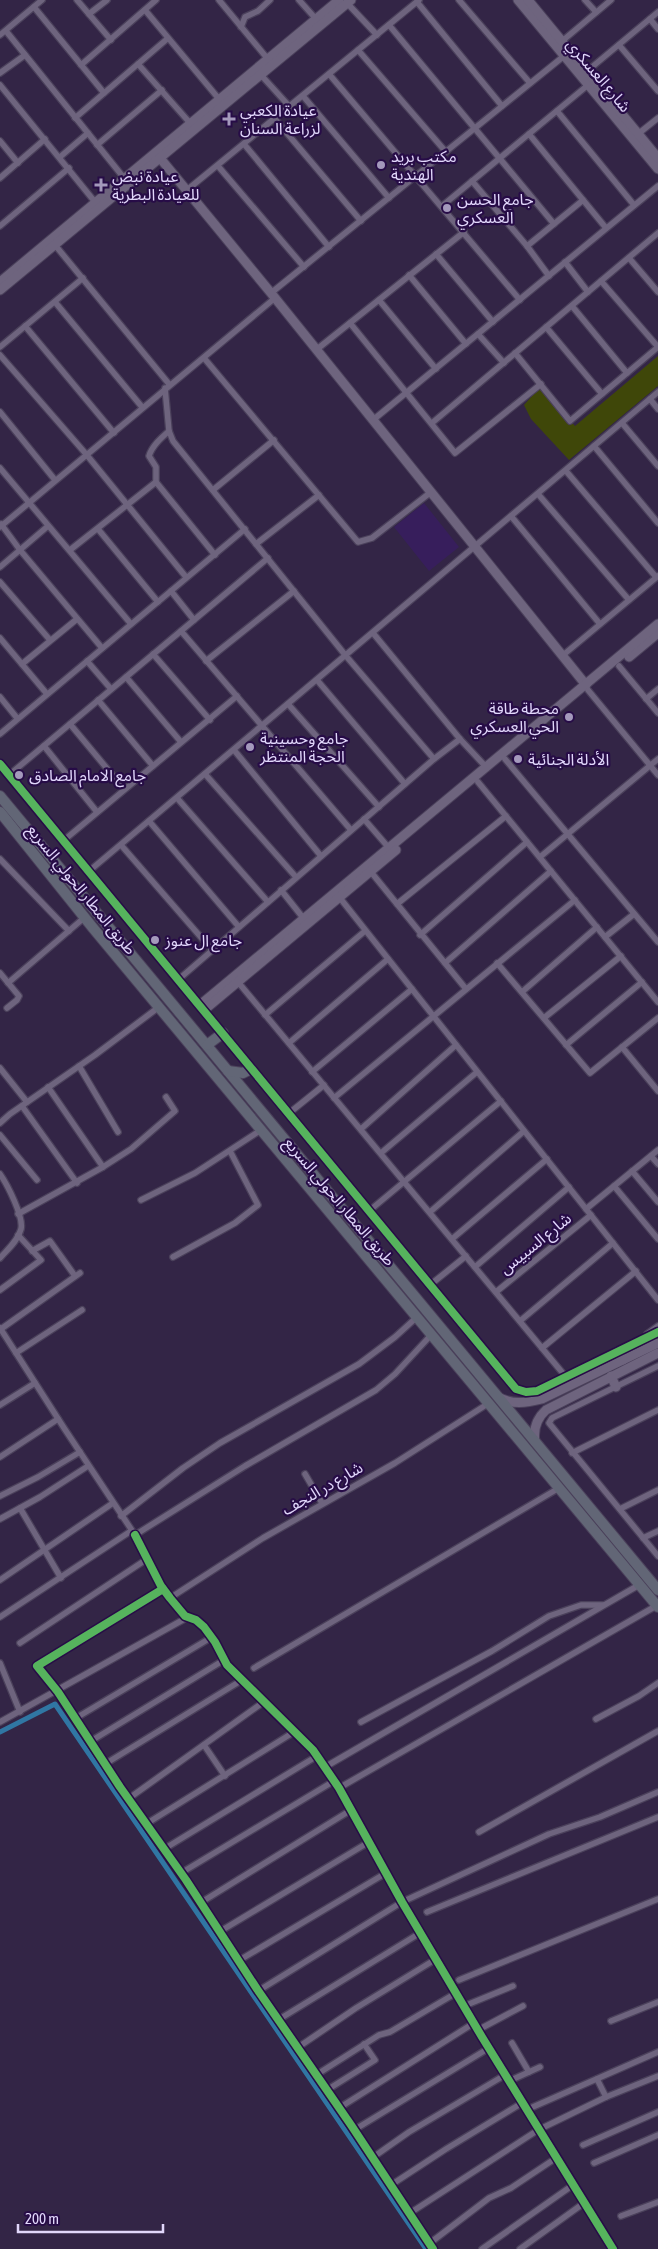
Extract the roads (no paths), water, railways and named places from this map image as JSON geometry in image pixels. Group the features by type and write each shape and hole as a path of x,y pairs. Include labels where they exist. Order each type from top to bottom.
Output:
{"highway":[{"name":"طريق المطار الحولي السريع","path":"0,796 207,1044 492,1399 559,1488 657,1607"},
{"name":"طريق المطار الحولي السريع","path":"0,812 93,928 432,1334 492,1399 536,1442 658,1590"},
{"path":"93,928 100,926 103,920"},
{"path":"109,947 113,941 119,939"},
{"path":"207,1044 223,1033"},
{"path":"228,1071 242,1073 251,1069"}],"street":[{"path":"0,35 42,0"},
{"path":"77,0 111,40"},
{"path":"89,14 107,0"},
{"path":"82,65 156,0"},
{"path":"219,0 267,58"},
{"path":"241,27 245,17 258,11 270,0"},
{"path":"300,0 312,25"},
{"path":"459,0 530,83"},
{"name":"شارع العسكري","path":"518,0 588,85 653,155 658,170"},
{"name":"شارع العسكري","path":"528,0 638,134 642,144"},
{"path":"585,0 596,12"},
{"path":"561,42 611,0"},
{"path":"123,182 160,158 262,75 312,25 346,1 376,35"},
{"path":"187,190 418,1 502,106"},
{"path":"34,7 104,94"},
{"path":"145,10 218,99"},
{"path":"586,72 658,12"},
{"path":"650,19 658,28"},
{"path":"389,25 554,224"},
{"path":"6,31 88,133 123,182"},
{"path":"76,118 167,38"},
{"path":"0,290 55,245 123,182 218,99 267,58 296,41"},
{"path":"619,45 658,91"},
{"path":"358,50 446,152"},
{"path":"0,73 25,55"},
{"path":"102,648 1,525 114,433 167,386 204,358 329,246 564,56"},
{"path":"138,64 190,123"},
{"path":"329,74 520,300"},
{"path":"262,75 290,107"},
{"path":"0,85 95,202"},
{"path":"442,206 588,85"},
{"path":"97,145 162,90"},
{"path":"303,96 389,198"},
{"path":"556,111 634,206"},
{"path":"638,134 658,118"},
{"path":"276,119 361,221"},
{"path":"60,157 88,133"},
{"path":"529,134 606,228"},
{"path":"0,178 45,139"},
{"path":"244,144 329,246"},
{"path":"1,145 18,163"},
{"path":"160,158 273,295 658,775"},
{"path":"218,166 304,267"},
{"path":"1,222 69,168"},
{"path":"472,182 527,246 549,276"},
{"path":"373,420 658,186"},
{"path":"1,280 95,202 106,198"},
{"path":"527,246 583,200"},
{"path":"316,350 464,232"},
{"path":"432,423 658,234"},
{"path":"55,245 167,386 169,431 173,441 346,656 434,759"},
{"path":"436,254 493,322"},
{"path":"629,258 658,292"},
{"path":"565,262 588,292"},
{"path":"409,276 466,344"},
{"path":"0,347 83,278"},
{"path":"515,353 570,420 602,394 658,347 602,281"},
{"path":"379,300 436,369"},
{"path":"55,302 142,407"},
{"path":"572,306 627,373"},
{"path":"350,323 455,453 541,384"},
{"path":"24,326 114,433"},
{"path":"546,327 602,394"},
{"path":"478,334 504,363"},
{"path":"0,355 86,454 186,577"},
{"path":"204,358 358,542 372,538 431,492"},
{"path":"88,872 658,392"},
{"path":"650,399 658,409"},
{"path":"0,412 55,480"},
{"path":"622,423 658,466"},
{"path":"169,431 149,453 156,467 156,482 215,555"},
{"path":"213,490 274,440"},
{"path":"594,446 658,523"},
{"path":"0,468 130,624"},
{"path":"562,656 657,576 566,471"},
{"path":"70,550 156,482"},
{"path":"256,544 319,494"},
{"path":"538,494 629,600"},
{"path":"511,516 600,624"},
{"path":"0,567 48,526"},
{"path":"98,528 158,602"},
{"path":"0,734 245,529"},
{"path":"9,775 268,558"},
{"path":"0,582 50,640"},
{"path":"206,660 294,590"},
{"path":"171,591 194,620"},
{"path":"22,664 78,618"},
{"path":"202,1008 389,848 478,782 658,624"},
{"path":"181,631 351,830"},
{"path":"373,633 460,739 487,768"},
{"path":"451,802 487,768 658,633"},
{"path":"0,638 47,694"},
{"path":"153,654 210,720"},
{"path":"87,661 111,689"},
{"path":"618,666 658,713"},
{"path":"126,677 181,742"},
{"path":"317,680 405,784"},
{"path":"646,699 658,689"},
{"path":"63,841 237,696"},
{"path":"0,697 17,718"},
{"path":"98,700 153,766"},
{"path":"288,704 379,807"},
{"path":"70,724 124,789"},
{"path":"179,979 434,759 460,739"},
{"path":"44,746 97,812"},
{"path":"234,750 321,856"},
{"path":"540,857 658,759"},
{"path":"504,760 658,942"},
{"path":"0,764 516,1389 531,1392 658,1332"},
{"path":"205,774 296,877"},
{"path":"478,782 658,1002"},
{"path":"177,798 268,902"},
{"path":"202,1008 238,982 340,898 439,811"},
{"path":"397,904 506,816"},
{"path":"364,819 389,848"},
{"path":"149,820 239,926"},
{"path":"420,935 527,842"},
{"path":"121,845 212,950"},
{"path":"0,859 69,931"},
{"path":"445,963 551,871"},
{"path":"371,872 420,935 466,989"},
{"path":"281,890 304,919"},
{"path":"340,898 658,1300"},
{"path":"334,1098 574,900"},
{"path":"605,937 634,914"},
{"path":"8,983 85,918"},
{"path":"522,992 597,927"},
{"path":"265,1015 365,931"},
{"path":"544,1018 621,956"},
{"path":"289,1043 388,959"},
{"path":"497,964 590,1073 658,1018"},
{"path":"0,973 19,998 7,1008"},
{"path":"238,982 566,1377"},
{"path":"566,1045 642,982"},
{"path":"312,1072 412,989"},
{"path":"0,1124 24,1104 159,1007"},
{"path":"361,1130 456,1045"},
{"path":"622,1047 658,1091"},
{"path":"79,1066 118,1132"},
{"path":"0,1068 77,1183"},
{"path":"381,1153 477,1072"},
{"path":"288,1114 324,1085"},
{"path":"48,1087 103,1167"},
{"path":"18,1214 77,1183 131,1149 175,1111 166,1097"},
{"path":"369,1212 501,1101"},
{"path":"141,1200 195,1173 261,1130"},
{"path":"430,1212 524,1131"},
{"path":"0,1135 37,1180"},
{"name":"شارع السبيس","path":"586,1209 658,1150"},
{"path":"173,1257 235,1223 258,1206 230,1151"},
{"path":"651,1156 658,1164"},
{"path":"452,1239 547,1159"},
{"path":"632,1171 658,1202"},
{"path":"0,1174 3,1186 18,1214 21,1226 18,1235 0,1258"},
{"path":"475,1267 569,1186"},
{"path":"614,1186 658,1239"},
{"name":"شارع السبيس","path":"496,1292 591,1215"},
{"path":"0,1290 41,1260 18,1235"},
{"path":"32,1251 50,1241 77,1274 1,1329 133,1533 163,1589 185,1616 196,1620 212,1637 227,1665 317,1756 339,1788 420,1933 538,2130 613,2249"},
{"path":"520,1321 613,1243"},
{"path":"430,1285 466,1256"},
{"path":"542,1348 636,1271"},
{"path":"16,1353 82,1310"},
{"path":"121,1516 183,1468 220,1443 359,1364 395,1337 417,1316"},
{"path":"636,1343 658,1326"},
{"path":"0,1616 133,1533 371,1394 394,1374 432,1334"},
{"path":"536,1442 535,1426 540,1415 571,1391 623,1360 658,1343"},
{"path":"617,1352 623,1360"},
{"path":"492,1399 528,1402 571,1391 611,1376 658,1353"},
{"path":"658,1366 550,1420 550,1426 658,1556"},
{"path":"611,1376 616,1387"},
{"path":"0,1405 35,1383"},
{"name":"شارع در النجف","path":"170,1598 263,1538 395,1463 492,1399"},
{"path":"572,1453 658,1410"},
{"path":"0,1457 58,1419"},
{"path":"0,1496 38,1477 80,1452"},
{"path":"0,1519 88,1466"},
{"path":"305,1474 322,1504"},
{"path":"254,1668 559,1488"},
{"path":"620,1510 658,1490"},
{"path":"0,1580 113,1503"},
{"path":"20,1508 61,1578"},
{"path":"643,1538 658,1530"},
{"path":"20,1643 147,1559"},
{"path":"325,1768 639,1585"},
{"path":"163,1589 37,1666 76,1718 128,1799 181,1873 258,1991 431,2246 489,2198 511,2188 556,2158"},
{"path":"361,1722 492,1651 549,1616 581,1605 603,1605"},
{"path":"339,1788 657,1607"},
{"path":"0,1722 58,1692 188,1617"},
{"path":"76,1718 212,1637"},
{"path":"91,1741 224,1660"},
{"path":"0,1663 20,1712"},
{"path":"105,1764 242,1680"},
{"path":"596,1719 639,1696 658,1683"},
{"path":"128,1799 264,1701"},
{"path":"479,1832 658,1731"},
{"path":"146,1824 294,1732"},
{"path":"204,1745 225,1776"},
{"path":"164,1849 317,1756"},
{"path":"181,1873 334,1781"},
{"path":"258,1991 402,1902 549,1834 600,1817 658,1792"},
{"path":"200,1903 351,1810"},
{"path":"427,1912 658,1817"},
{"path":"219,1932 369,1842"},
{"path":"238,1961 386,1873"},
{"path":"459,1980 658,1899"},
{"path":"278,2020 420,1933"},
{"path":"297,2048 356,2008 436,1959"},
{"path":"464,2006 513,1986"},
{"path":"316,2075 379,2035 390,2032 456,1993"},
{"path":"611,2021 658,2002"},
{"path":"478,2030 523,2006"},
{"path":"339,2108 474,2023"},
{"path":"326,2090 375,2060 364,2044"},
{"path":"512,2044 528,2072"},
{"path":"354,2130 489,2048"},
{"path":"526,2110 658,2052"},
{"path":"509,2082 540,2067"},
{"path":"372,2158 409,2132 505,2075"},
{"path":"410,2213 538,2130 606,2097 658,2076"},
{"path":"597,2078 606,2097"},
{"path":"391,2185 522,2103"},
{"path":"583,2145 658,2112"},
{"path":"594,2163 658,2135"},
{"path":"482,2249 573,2185"},
{"path":"621,2216 658,2202"},
{"path":"520,2249 584,2203"}],"waterway":[{"path":"0,1732 55,1704 426,2249"}],"place":[{"name":"عيادة الكعبي لزراعة السنان","path":"229,119"},
{"name":"مكتب بريد الهندية","path":"381,165"},
{"name":"عيادة نبض للعيادة البطرية","path":"101,185"},
{"name":"جامع الحسن العسكري","path":"447,208"},
{"name":"محطة طاقة الحي العسكري","path":"569,717"},
{"name":"جامع وحسينية الحجة المنتظر","path":"250,747"},
{"name":"الأدلة الجنائية","path":"518,759"},
{"name":"جامع الامام الصادق","path":"19,775"},
{"name":"جامع ال عنوز","path":"155,940"}]}
